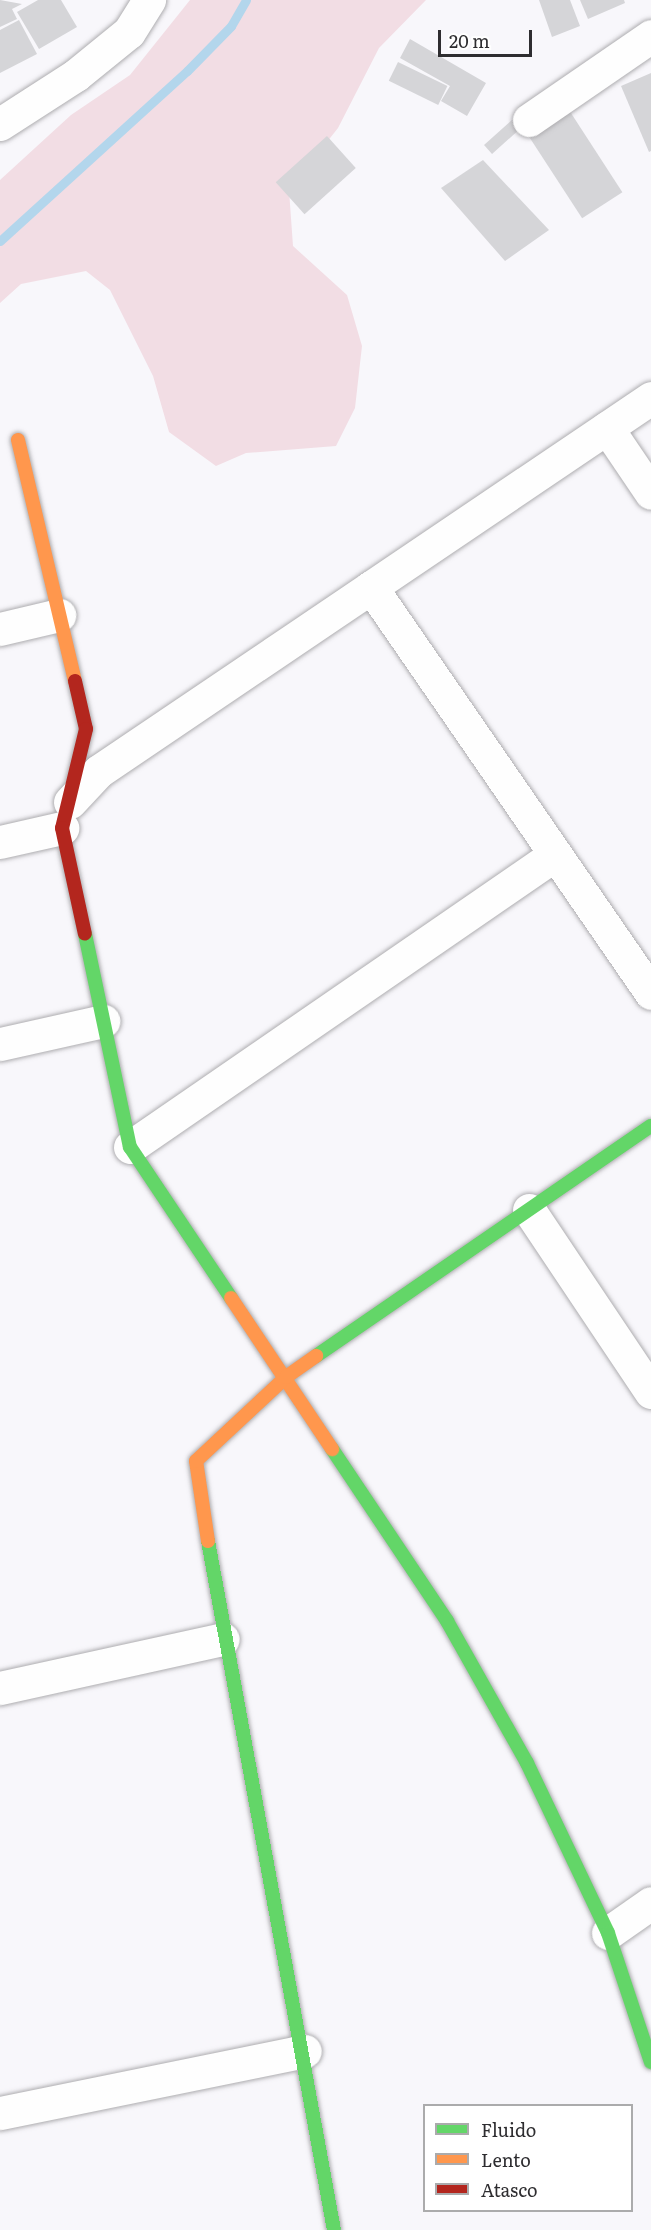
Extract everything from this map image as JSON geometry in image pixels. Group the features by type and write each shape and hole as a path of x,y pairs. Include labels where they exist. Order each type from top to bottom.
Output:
{"street":[{"path":"1,123 76,75 129,32 149,0"},
{"path":"529,120 651,36"},
{"path":"0,842 66,815 99,771 651,398"},
{"path":"607,428 651,494"},
{"path":"18,440 86,729 66,815 103,1021 130,1147 286,1377 447,1621 527,1763 608,1933 651,2062"},
{"path":"371,587 553,856 651,993"},
{"path":"0,629 59,615"},
{"path":"130,1147 553,856"},
{"path":"0,1044 103,1021"},
{"path":"334,2230 305,2051 223,1639 196,1461 286,1377 651,1126"},
{"path":"529,1210 651,1392"},
{"path":"0,1688 223,1639"},
{"path":"608,1933 651,1903"},
{"path":"0,2113 305,2051"}],"shaded area":[{"path":"190,0 426,0 379,48 338,128 289,190 293,246 347,295 362,346 355,408 336,446 246,453 216,466 169,432 153,376 110,290 86,271 21,284 0,303 0,180 71,115 130,75"}],"building":[{"path":"0,0 22,4 12,9 17,19 0,27"},
{"path":"38,0 61,0 77,27 39,49 17,12"},
{"path":"539,0 570,0 580,26 552,37"},
{"path":"580,0 624,0 625,3 588,19"},
{"path":"19,20 37,54 0,73 0,30"},
{"path":"410,39 486,83 467,116 441,101 450,86 400,58"},
{"path":"398,62 447,86 438,105 389,81"},
{"path":"651,73 651,151 649,152 621,86"},
{"path":"569,110 622,192 582,218 529,136"},
{"path":"513,119 521,128 492,154 484,145"},
{"path":"327,136 356,168 304,214 276,182"},
{"path":"483,160 549,230 505,261 441,188"}],"waterway":[{"path":"0,241 187,71 231,26 246,0"}],"traffic: fast":[{"path":"85,934 130,1147 231,1298"},
{"path":"316,1356 651,1126"},
{"path":"332,1449 447,1621 527,1763 608,1933 651,2062"},
{"path":"208,1541 334,2230"}],"traffic: slow":[{"path":"18,440 75,681"},
{"path":"231,1298 332,1449"},
{"path":"208,1541 196,1461 286,1377 316,1356"}],"traffic: jam":[{"path":"75,681 86,729 62,828 85,934"}]}
